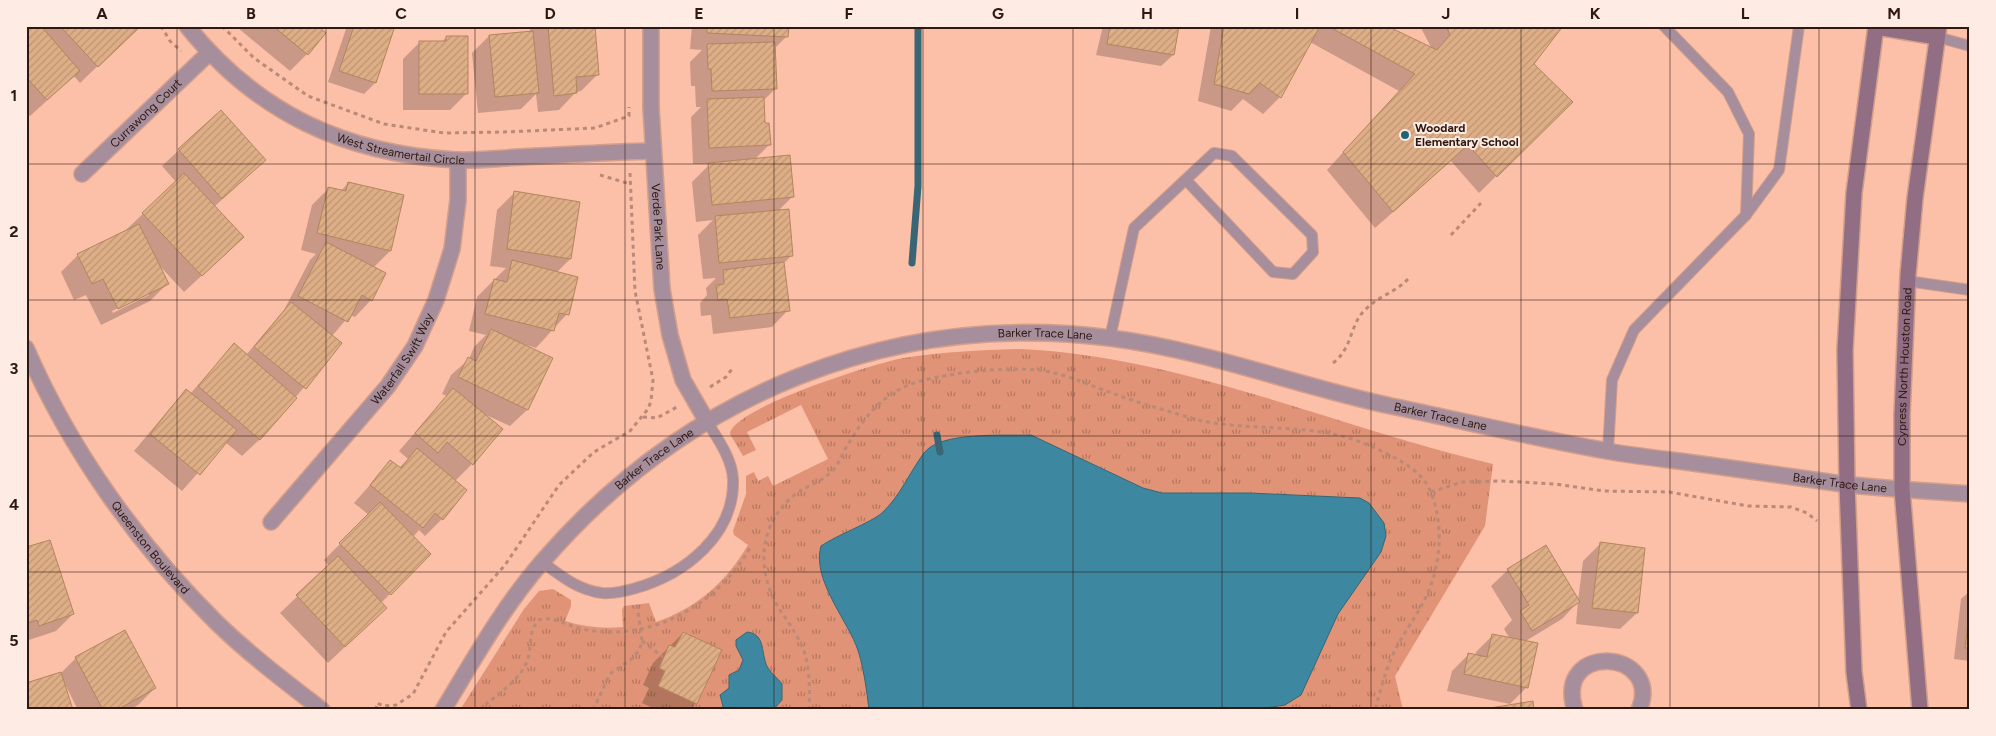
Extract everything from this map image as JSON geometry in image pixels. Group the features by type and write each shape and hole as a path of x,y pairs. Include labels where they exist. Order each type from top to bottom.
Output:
{"main road":[{"path":"1859,710 1854,672 1847,484 1845,350 1854,193 1876,27 1938,32"},
{"name":"Cypress North Houston Road","path":"1920,710 1902,489 1907,281 1915,198 1938,32"}],"street":[{"name":"West Streamertail Circle","path":"187,26 209,53 248,87 286,114 338,138 386,151 458,160 653,151"},
{"name":"Verde Park Lane","path":"651,26 653,151 662,289 670,335 683,380 706,420"},
{"name":"Currawong Court","path":"82,174 209,53"},
{"name":"Waterfall Swift Way","path":"270,522 388,386 415,346 436,300 452,249 458,200 458,160"},
{"name":"Barker Trace Lane","path":"443,710 492,629 542,562 607,495 648,462 706,420 761,392 819,368 874,352 944,338 1022,332 1110,338 1184,352 1364,400 1608,451 1847,484 1970,494"},
{"name":"Queenston Boulevard","path":"26,348 60,416 91,469 133,527 217,623 266,667 322,710"},
{"path":"1575,710 1572,699 1572,687 1577,676 1585,667 1596,661 1608,660 1619,662 1636,675 1641,686 1642,696 1639,710"}],"lane":[{"path":"1664,26 1728,92 1749,134 1746,214"},
{"path":"1608,451 1612,380 1634,330 1746,214 1779,170 1798,26"},
{"path":"1938,32 1970,46"},
{"path":"1110,338 1134,228 1214,153 1232,156 1312,235 1314,252 1293,274 1272,272 1186,180"},
{"path":"1907,281 1970,290"},
{"path":"542,562 578,588 603,593 625,591 650,584 681,570 701,553 720,528 731,502 733,478 727,455 706,420"}],"path":[{"path":"222,26 254,58 308,96 384,124 444,133 504,132 596,128 629,116"},
{"path":"629,106 629,121"},
{"path":"376,710 377,703 383,706 396,705 413,694 446,632 501,571 548,500 572,471 594,452 630,430 643,417 651,401 653,380 635,290 630,173"},
{"path":"1451,235 1481,203"},
{"path":"1333,363 1347,350 1352,333 1366,308 1394,291 1408,279"},
{"path":"711,386 726,377 732,369"},
{"path":"809,710 810,689 804,651 796,633 774,600 765,574 764,561 767,535 771,524 788,501 831,472 859,427 878,404 898,390 919,381 999,371 1048,372 1195,419 1247,428 1322,432 1352,439 1401,460 1420,476 1431,492 1438,515 1439,535 1435,572 1426,596 1391,658 1375,710"},
{"path":"643,417 657,418 678,406"},
{"path":"1431,492 1462,482 1502,481 1555,484 1611,492 1669,492 1748,506 1791,507 1806,513 1817,521"},
{"path":"479,710 514,682 522,671 529,657 532,629 539,620 546,618 571,627 600,632 640,629 670,620 701,604 729,578 750,548"},
{"path":"593,710 606,679 614,670 637,653 642,640 636,604"},
{"path":"642,640 663,656"}],"green space":[{"path":"1021,349 1082,355 1141,365 1200,379 1434,449 1493,464 1485,526 1395,676 1403,710 460,710 524,609 539,591 553,589 571,600 571,606 565,621 594,627 616,628 623,627 622,610 624,606 649,603 656,622 685,609 720,582 748,545 734,535 733,531 746,494 746,476 754,472 758,481 768,476 773,486 828,459 801,405 747,432 756,450 743,456 730,434 737,423 754,412 778,400 837,377 903,358 932,354"}],"water":[{"path":"1031,435 1143,488 1162,493 1249,493 1360,498 1369,503 1384,523 1386,536 1381,552 1338,614 1301,695 1285,705 1253,710 869,710 864,677 856,645 831,597 821,571 819,558 821,546 882,513 900,491 924,453 932,446 944,441 974,436"},
{"path":"747,632 758,637 768,668 782,684 782,700 773,710 724,710 720,695 729,688 729,675 739,670 743,660 736,646 736,640"}],"building":[{"path":"30,26 41,26 80,71 47,100 26,77 26,30"},
{"path":"60,26 141,26 98,67"},
{"path":"273,26 318,26 326,33 308,55"},
{"path":"354,26 395,26 376,83 339,71"},
{"path":"548,26 595,26 599,75 576,77 577,93 554,96"},
{"path":"707,26 789,26 788,37 707,33"},
{"path":"1110,26 1179,26 1174,55 1107,44"},
{"path":"1224,26 1320,26 1281,98 1260,83 1249,94 1214,84"},
{"path":"1328,26 1387,26 1437,50 1450,35 1446,26 1563,26 1534,64 1573,102 1497,177 1468,145 1393,212 1343,152 1415,74"},
{"path":"533,31 539,93 495,97 489,35"},
{"path":"446,36 468,36 468,94 419,94 419,41 446,41"},
{"path":"775,42 777,89 712,91 711,69 708,69 707,44"},
{"path":"764,97 765,123 769,123 771,145 709,148 707,99"},
{"path":"221,110 266,160 222,199 178,149"},
{"path":"790,155 794,197 712,205 708,163"},
{"path":"184,173 244,237 202,276 142,213"},
{"path":"348,182 404,195 391,251 317,233 328,187 346,191"},
{"path":"514,191 580,202 571,259 507,249"},
{"path":"789,209 793,256 719,263 715,216"},
{"path":"139,224 169,284 118,309 103,279 92,284 77,254"},
{"path":"326,242 386,273 372,301 362,295 348,322 298,296"},
{"path":"512,260 578,277 569,315 559,313 554,331 485,314 494,279 507,282"},
{"path":"784,262 790,311 730,318 727,299 718,300 716,285 724,284 723,270"},
{"path":"291,302 342,343 306,389 254,347"},
{"path":"491,329 553,358 528,410 458,377 468,357 476,361"},
{"path":"234,343 297,398 260,440 198,386"},
{"path":"453,388 503,429 473,465 447,442 438,453 415,433"},
{"path":"186,389 237,430 200,475 150,434"},
{"path":"417,448 467,490 443,520 435,513 423,528 370,485 390,460 401,468"},
{"path":"380,502 431,554 391,595 339,543"},
{"path":"50,540 74,614 39,626 37,620 26,624 26,547"},
{"path":"1600,542 1645,548 1638,613 1592,608"},
{"path":"1546,545 1580,602 1532,631 1520,611 1529,605 1507,569"},
{"path":"338,556 387,608 345,647 296,595"},
{"path":"1970,606 1970,648 1965,648"},
{"path":"125,630 156,688 117,710 103,710 75,657"},
{"path":"683,632 722,650 697,704 658,686 665,671 659,668 669,645 675,647"},
{"path":"1492,634 1538,643 1528,688 1464,674 1468,653 1487,657"},
{"path":"61,672 73,710 26,710 26,683"},
{"path":"1533,701 1534,710 1478,710"}],"waterway":[{"path":"912,263 918,186 918,26"},
{"path":"937,435 940,452"}],"place":[{"name":"Woodard Elementary School","path":"1405,135"}]}
